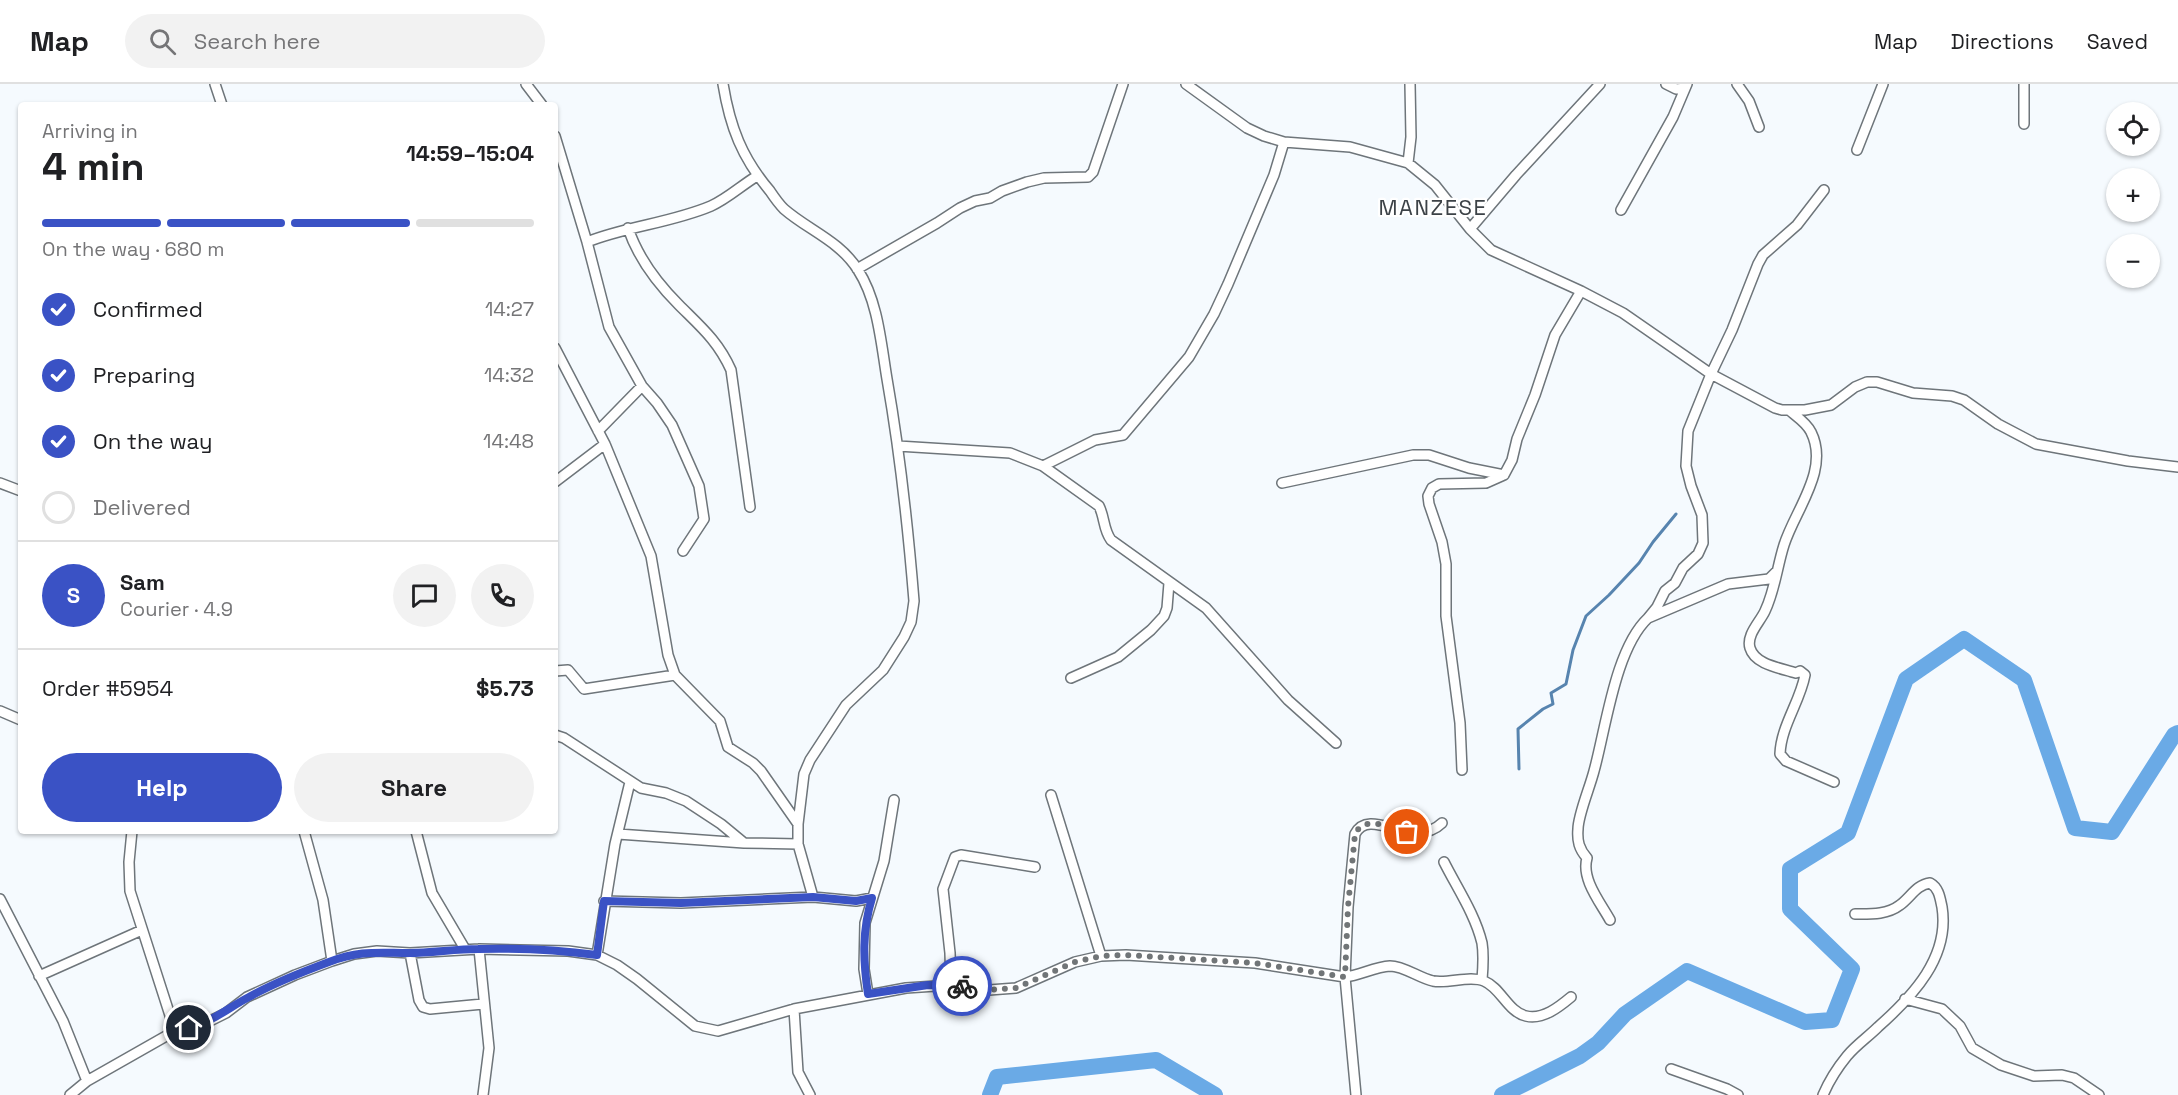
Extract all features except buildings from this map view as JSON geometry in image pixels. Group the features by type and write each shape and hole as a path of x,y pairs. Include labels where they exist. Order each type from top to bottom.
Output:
{"street":[{"path":"215,84 221,102"},
{"path":"526,84 540,102"},
{"path":"723,84 735,135 757,176 784,208 813,227 840,249 857,269 868,292 879,327 898,446 913,591 911,622 883,670 846,705 810,760 804,774 798,844 813,897"},
{"path":"857,269 937,223 960,207 990,198 1002,190 1044,178 1088,177 1093,172 1123,84"},
{"path":"1186,84 1246,128 1284,142 1350,147 1408,163 1435,185 1470,230 1491,250 1623,313 1711,374 1775,408 1805,410 1831,405 1855,387 1867,382 1877,382 1913,393 1952,396 1964,400 1998,424 2036,444 2107,458 2178,467"},
{"path":"1408,163 1411,138 1410,84"},
{"path":"1470,230 1516,175 1600,84"},
{"path":"1666,84 1676,89 1686,86"},
{"path":"1737,84 1749,101 1759,127"},
{"path":"1857,150 1883,84"},
{"path":"2024,84 2024,124"},
{"path":"1621,210 1673,117 1686,86"},
{"path":"1043,466 1095,440 1123,435 1189,357 1228,284 1274,175 1284,142"},
{"path":"558,146 587,242 609,327 642,386 672,425 702,496 704,519 683,550"},
{"path":"587,242 712,205 757,176"},
{"path":"1610,920 1584,868 1587,858 1579,848 1577,826 1595,768 1615,683 1624,657 1642,624 1658,607 1665,591 1675,583 1683,568 1698,554 1703,543 1704,524 1686,466 1688,431 1763,255 1797,225 1824,190"},
{"path":"628,228 634,248 654,277 677,304 715,340 731,370 750,507"},
{"path":"1462,770 1458,701 1446,616 1446,564 1428,496 1432,488 1439,484 1486,483 1504,475 1512,460 1517,439 1535,395 1555,335 1581,291"},
{"path":"558,354 605,444 651,556 668,655 675,675 720,721 728,747 753,763 798,824"},
{"path":"598,431 642,386"},
{"path":"1789,410 1811,431 1816,447 1816,460 1810,488 1784,545 1771,594 1749,640 1749,646 1759,661 1796,673 1800,671 1805,675 1803,686 1780,742 1780,754 1786,761 1834,782"},
{"path":"558,480 605,444"},
{"path":"898,446 1010,453 1043,466 1099,506 1103,514 1106,533 1112,540 1206,608 1288,700 1336,743"},
{"path":"1282,483 1413,455 1440,457 1469,468 1504,475"},
{"path":"0,483 18,490"},
{"path":"1648,618 1728,584 1769,579 1778,569"},
{"path":"1071,678 1118,657 1151,630 1164,616 1169,583"},
{"path":"558,671 568,670 584,689 675,675"},
{"path":"0,711 18,719"},
{"path":"558,736 640,788 666,793 686,801 721,824 744,843"},
{"path":"597,955 604,901 630,782"},
{"path":"1051,795 1101,956"},
{"path":"868,994 864,969 865,923 884,861 894,800"},
{"path":"1356,1095 1345,977 1348,907 1355,834 1358,828 1365,824 1426,833 1434,831 1442,823"},
{"path":"132,834 129,861 130,891 175,1031"},
{"path":"305,834 323,900 332,961"},
{"path":"417,834 432,893 465,949"},
{"path":"618,834 744,843 798,844"},
{"path":"951,985 943,889 955,857 961,855 1035,867"},
{"path":"1444,862 1469,909 1481,942 1482,980"},
{"path":"1823,1095 1848,1055 1905,999 1933,964 1941,945 1943,918 1940,896 1935,886 1926,883 1901,905 1890,910 1877,914 1854,914"},
{"path":"604,901 681,903 813,897 856,901 872,898"},
{"path":"0,899 63,1021 87,1082"},
{"path":"39,976 142,930"},
{"path":"479,949 489,1048 483,1095"},
{"path":"70,1095 87,1082 175,1031 202,1025 247,998 332,961 354,954 377,951 410,953 479,949 568,951 597,955 617,965 695,1026 718,1031 794,1009 906,988 951,985 989,990 1016,988 1075,962 1101,956 1126,955 1255,963 1345,977 1389,966 1398,967 1419,977 1435,981 1482,980 1517,1012 1525,1016 1544,1015 1571,997"},
{"path":"410,953 419,1000 423,1007 430,1009 483,1004"},
{"path":"1905,999 1942,1010 1960,1026 1972,1048 2001,1065 2034,1076 2062,1075 2074,1078 2099,1095"},
{"path":"794,1009 798,1072 810,1095"},
{"path":"1671,1069 1738,1095"}],"waterway":[{"path":"1519,769 1518,729 1553,704 1551,693 1566,684 1573,650 1586,616 1639,563 1676,514"},
{"path":"1502,1095 1580,1056 1598,1043 1625,1014 1687,971 1805,1022 1832,1020 1852,969 1790,909 1790,869 1848,833 1906,679 1964,639 2024,680 2075,828 2112,832 2174,735 2178,733"},
{"path":"990,1095 997,1077 1156,1060 1215,1095"}],"way so far":[{"path":"962,986 1004,991 1075,962 1101,956 1126,955 1255,963 1345,977 1348,907 1355,834 1358,828 1365,824 1376,824 1407,832"}],"district":[{"name":"MANZESE","path":"1433,207"}],"route":[{"path":"189,1028 202,1025 247,998 295,975 354,954 377,951 410,953 479,949 568,951 597,955 604,901 681,903 813,897 856,901 872,898 865,923 864,944 864,969 868,994 928,985 962,986"}]}
